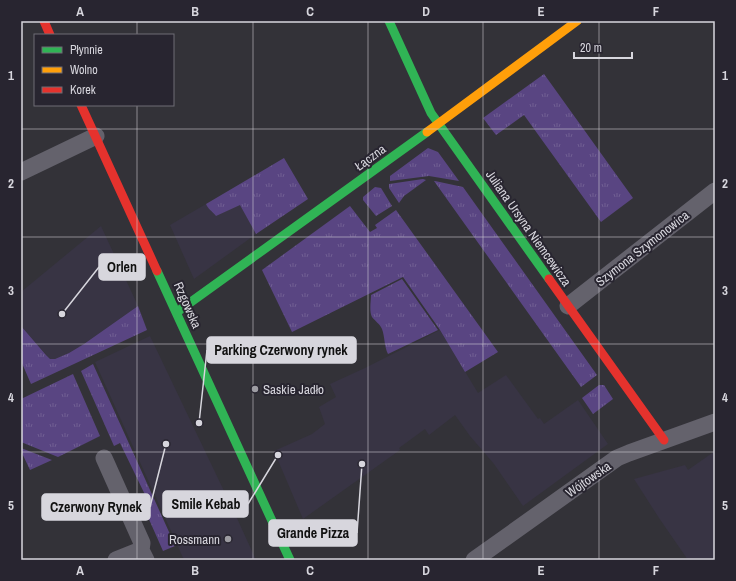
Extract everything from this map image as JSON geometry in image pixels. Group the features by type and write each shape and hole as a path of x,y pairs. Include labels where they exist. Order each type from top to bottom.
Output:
{"street":[{"path":"44,21 50,34"},
{"name":"Juliana Ursyna Niemcewicza","path":"389,21 431,113 664,440"},
{"name":"Łączna","path":"177,312 439,124 577,21"},
{"name":"Rzgowska","path":"81,106 290,560"},
{"path":"21,172 96,136"},
{"name":"Szymona Szymonowica","path":"568,306 715,191"},
{"name":"Wójtowska","path":"474,560 617,458 629,452 715,422"},
{"path":"104,458 142,543 143,555 116,560"}],"shaded area":[{"path":"206,204 216,216 240,204 256,234 194,279 170,225"},
{"path":"101,226 138,306 84,344 69,353 55,359 50,359 21,326 21,292"},
{"path":"440,330 478,393 506,375 538,419 540,418 544,424 578,400 608,444 523,506 494,464 470,436 455,415 429,435 425,429 399,448 400,450 303,519 274,451 312,434 325,424 319,407 336,397 330,384"},
{"path":"150,336 256,560 184,560 95,362"},
{"path":"715,451 715,558 712,560 688,560 634,479 685,465 688,470"}],"green space":[{"path":"544,74 633,198 601,222 524,115 496,135 483,118"},
{"path":"428,148 438,152 459,181 429,176 390,181 390,176"},
{"path":"284,158 308,199 256,234 240,205 216,216 207,206 206,204"},
{"path":"423,179 426,180 404,196 399,203 389,188 389,184"},
{"path":"434,181 463,187 597,375 581,387"},
{"path":"375,187 381,188 392,206 376,216 363,200 363,197"},
{"path":"350,206 370,232 377,228 375,225 396,210 498,352 465,372 440,330 403,277 292,332 262,270"},
{"path":"402,279 438,330 388,354 382,329 371,315 371,295"},
{"path":"138,306 147,330 31,384 21,361 21,326 50,359 55,359 84,344"},
{"path":"93,364 174,543 175,546 163,551 144,508 150,505 120,443 114,446 81,371"},
{"path":"73,374 100,436 58,457 21,442 21,399"},
{"path":"599,385 604,385 613,399 593,414 582,398"},
{"path":"21,448 52,460 30,470"}],"traffic: fast":[{"path":"389,21 431,113 549,279"},
{"path":"177,312 427,132"},
{"path":"157,271 290,560"}],"traffic: slow":[{"path":"427,132 577,21"}],"traffic: jam":[{"path":"44,21 50,34"},
{"path":"81,106 157,271"},
{"path":"549,279 664,440"}],"place":[{"name":"Orlen","path":"62,314"},
{"name":"Saskie Jadło","path":"255,389"},
{"name":"Parking Czerwony rynek","path":"199,423"},
{"name":"Czerwony Rynek","path":"166,444"},
{"name":"Smile Kebab","path":"278,455"},
{"name":"Grande Pizza","path":"362,464"},
{"name":"Rossmann","path":"228,539"}]}
